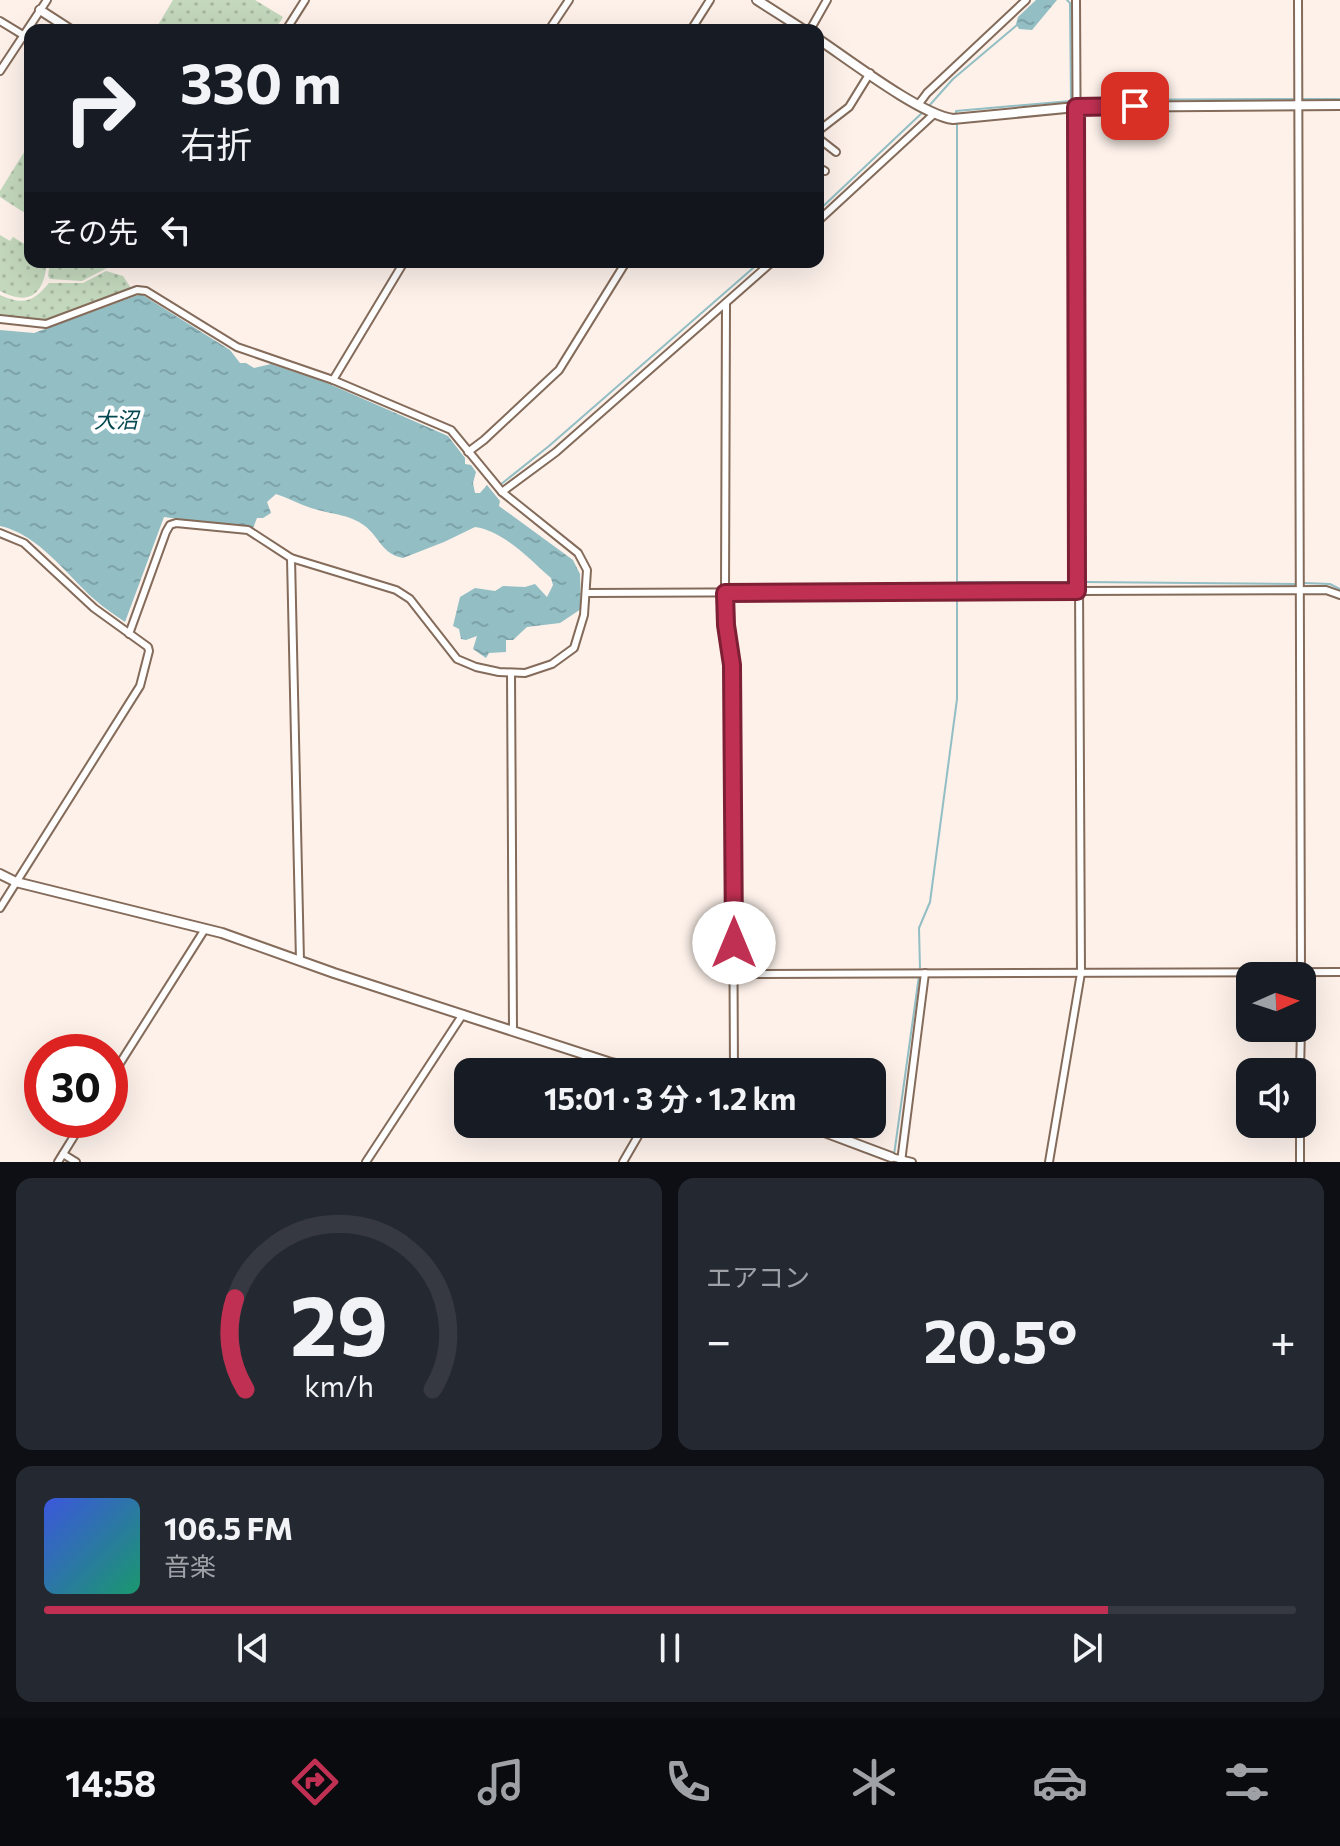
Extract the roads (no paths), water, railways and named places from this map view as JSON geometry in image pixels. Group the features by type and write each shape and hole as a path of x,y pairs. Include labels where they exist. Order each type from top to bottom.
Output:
{"street":[{"path":"30,24 47,0"},
{"path":"290,24 305,0"},
{"path":"553,24 569,0"},
{"path":"695,24 710,0"},
{"path":"757,0 797,24"},
{"path":"811,24 827,0"},
{"path":"920,106 927,93 1026,0"},
{"path":"1049,1162 1081,973 1076,0"},
{"path":"1298,0 1301,962"},
{"path":"40,10 62,24"},
{"path":"0,21 23,35 0,71"},
{"path":"824,43 933,114 955,119 1076,107 1340,105"},
{"path":"824,126 849,107 870,73"},
{"path":"824,215 933,114"},
{"path":"824,143 836,152"},
{"path":"333,380 400,268"},
{"path":"468,452 559,370 622,268"},
{"path":"499,489 556,452 765,268"},
{"path":"0,319 46,324 142,290 237,347 333,380 451,430 499,489 578,553 587,570 584,615 574,648 539,670 511,673 476,667 457,659 403,593 291,558 248,530 184,523 170,525 129,634"},
{"path":"726,303 725,593 732,665 734,1058"},
{"path":"0,533 24,543 58,571 94,608 149,651 140,686 0,908"},
{"path":"291,558 300,961"},
{"path":"586,593 1326,590 1340,595"},
{"path":"511,673 513,1030"},
{"path":"0,874 16,882 205,929 596,1058"},
{"path":"128,1051 205,929"},
{"path":"1316,973 1340,972"},
{"path":"894,1159 921,973"},
{"path":"734,974 1236,974"},
{"path":"366,1162 463,1014"},
{"path":"58,1162 73,1138"},
{"path":"623,1162 637,1138"},
{"path":"839,1138 894,1159 912,1162"},
{"path":"1300,1138 1300,1162"},
{"path":"63,1154 76,1162"}],"water":[{"path":"1036,0 1057,0 1032,30 1019,29 1016,24 1018,17"},
{"name":"大沼","path":"141,294 230,350 240,363 254,368 271,364 327,383 448,436 465,458 465,464 471,465 476,472 473,483 475,493 480,493 487,485 500,501 499,506 573,560 580,574 581,609 560,623 527,627 513,640 506,640 506,652 489,653 486,658 473,649 477,636 461,639 459,629 453,626 460,597 475,588 495,591 503,586 535,584 547,597 553,585 551,578 516,547 496,534 475,527 403,558 386,549 359,522 276,494 267,502 271,513 257,518 253,528 164,517 125,622 94,599 39,546 14,530 0,526 0,330 34,333"}],"waterway":[{"path":"956,116 956,111 1071,101 1070,3 1067,0"},
{"path":"928,107 953,79 1017,25"},
{"path":"1082,100 1293,99"},
{"path":"1302,99 1340,99"},
{"path":"824,205 923,112"},
{"path":"957,122 957,586"},
{"path":"500,485 753,268"},
{"path":"957,582 1072,582"},
{"path":"1085,582 1295,584"},
{"path":"1304,583 1330,584 1340,589"},
{"path":"920,969 919,928 930,902 957,699 957,596"},
{"path":"894,1155 919,976"}]}
